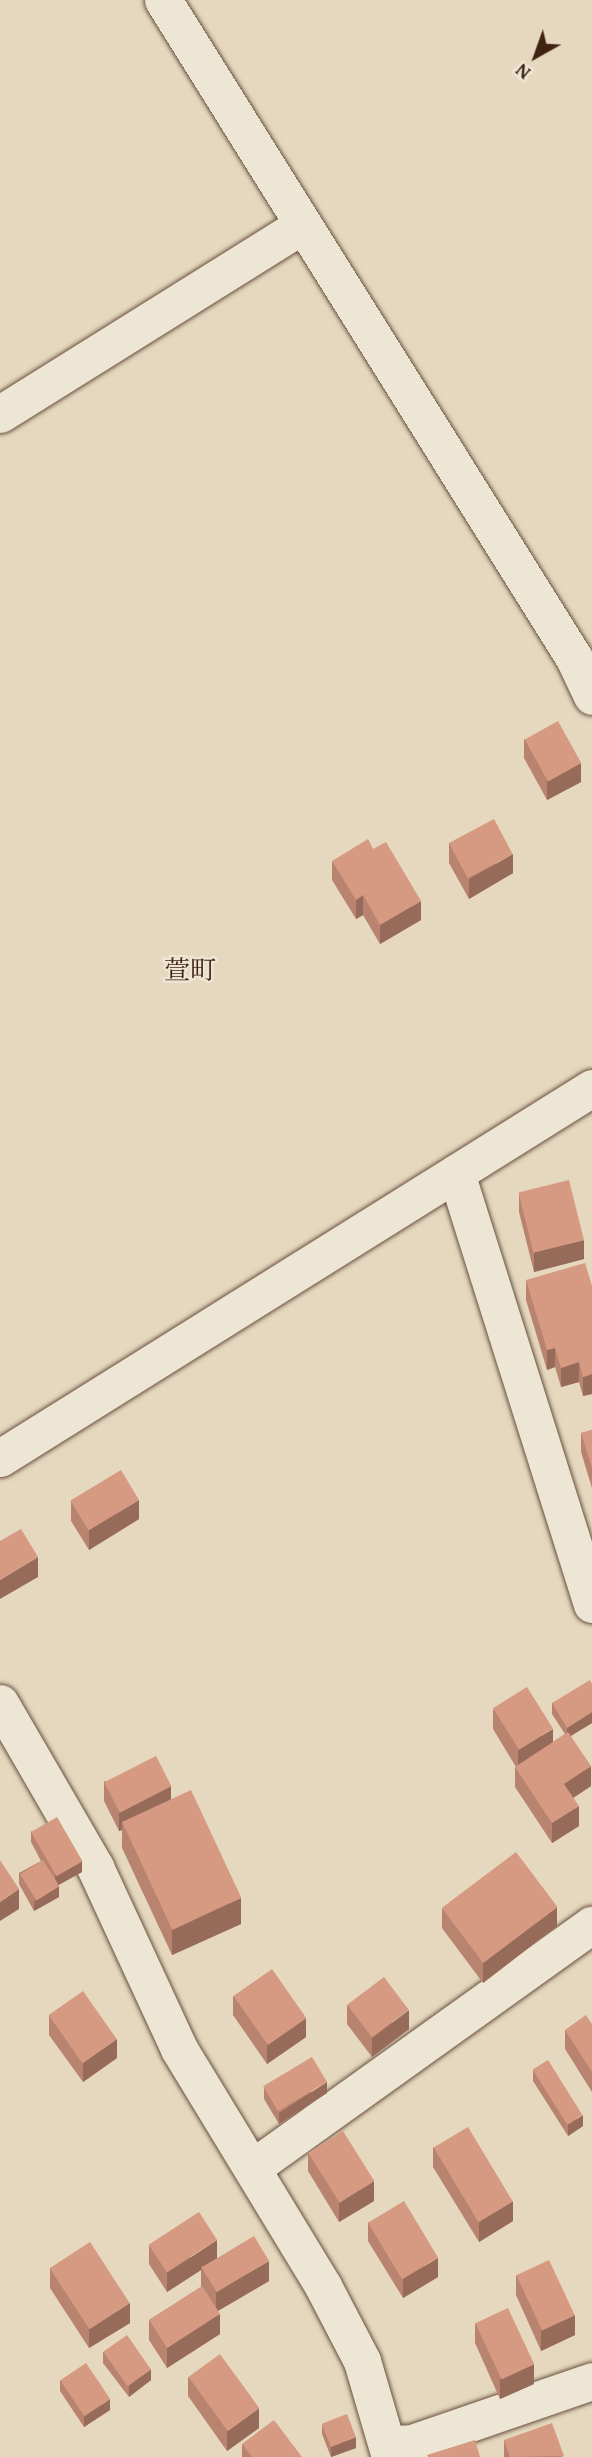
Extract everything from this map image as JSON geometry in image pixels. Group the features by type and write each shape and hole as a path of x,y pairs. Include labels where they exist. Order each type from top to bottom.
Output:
{"street":[{"path":"163,0 574,658 592,696"},
{"path":"0,414 303,225"},
{"path":"0,1458 592,1088"},
{"path":"456,1173 592,1604"},
{"path":"0,1703 95,1867 179,2049 323,2286 362,2361 389,2451 592,2381"},
{"path":"252,2168 592,1925"}],"building":[{"path":"558,721 581,763 548,781 525,739"},
{"path":"494,819 513,854 468,878 449,843"},
{"path":"368,839 373,849 386,842 421,901 380,925 363,895 356,900 332,861"},
{"path":"569,1180 584,1240 534,1253 519,1193"},
{"path":"585,1263 592,1286 592,1374 583,1377 579,1362 561,1368 555,1348 547,1350 526,1280"},
{"path":"592,1430 592,1468 581,1433"},
{"path":"121,1470 139,1500 88,1530 70,1500"},
{"path":"21,1529 38,1557 0,1580 0,1541"},
{"path":"590,1680 592,1712 567,1728 552,1703"},
{"path":"527,1687 553,1729 519,1750 493,1708"},
{"path":"568,1732 591,1766 564,1784 579,1806 552,1823 515,1767"},
{"path":"156,1756 171,1786 120,1813 104,1782"},
{"path":"191,1790 241,1898 172,1930 122,1822"},
{"path":"57,1817 82,1861 57,1876 31,1832"},
{"path":"516,1852 558,1907 483,1963 442,1908"},
{"path":"0,1860 19,1889 0,1902"},
{"path":"43,1860 59,1886 37,1901 20,1874"},
{"path":"272,1969 306,2018 268,2045 233,1996"},
{"path":"384,1977 409,2010 372,2037 347,2005"},
{"path":"83,1991 117,2039 82,2063 49,2015"},
{"path":"586,2015 592,2024 592,2072 565,2030"},
{"path":"312,2057 327,2082 278,2111 263,2086"},
{"path":"548,2060 582,2115 567,2125 533,2070"},
{"path":"468,2127 513,2202 479,2222 434,2148"},
{"path":"343,2131 374,2181 339,2203 308,2153"},
{"path":"404,2201 438,2258 402,2279 368,2223"},
{"path":"199,2212 217,2240 167,2272 149,2245"},
{"path":"254,2236 269,2261 217,2292 202,2267"},
{"path":"90,2242 130,2303 90,2329 50,2268"},
{"path":"549,2260 575,2315 542,2330 516,2275"},
{"path":"202,2286 220,2314 167,2348 149,2320"},
{"path":"508,2308 534,2364 502,2379 475,2323"},
{"path":"127,2335 151,2369 127,2386 103,2352"},
{"path":"220,2354 259,2408 228,2431 188,2377"},
{"path":"86,2363 110,2399 84,2416 60,2380"},
{"path":"347,2414 356,2437 331,2447 322,2424"},
{"path":"274,2420 302,2457 252,2457 242,2444"},
{"path":"552,2423 564,2456 510,2457 504,2440"},
{"path":"475,2440 480,2457 427,2455"}],"district":[{"name":"萱町","path":"190,970"}]}
